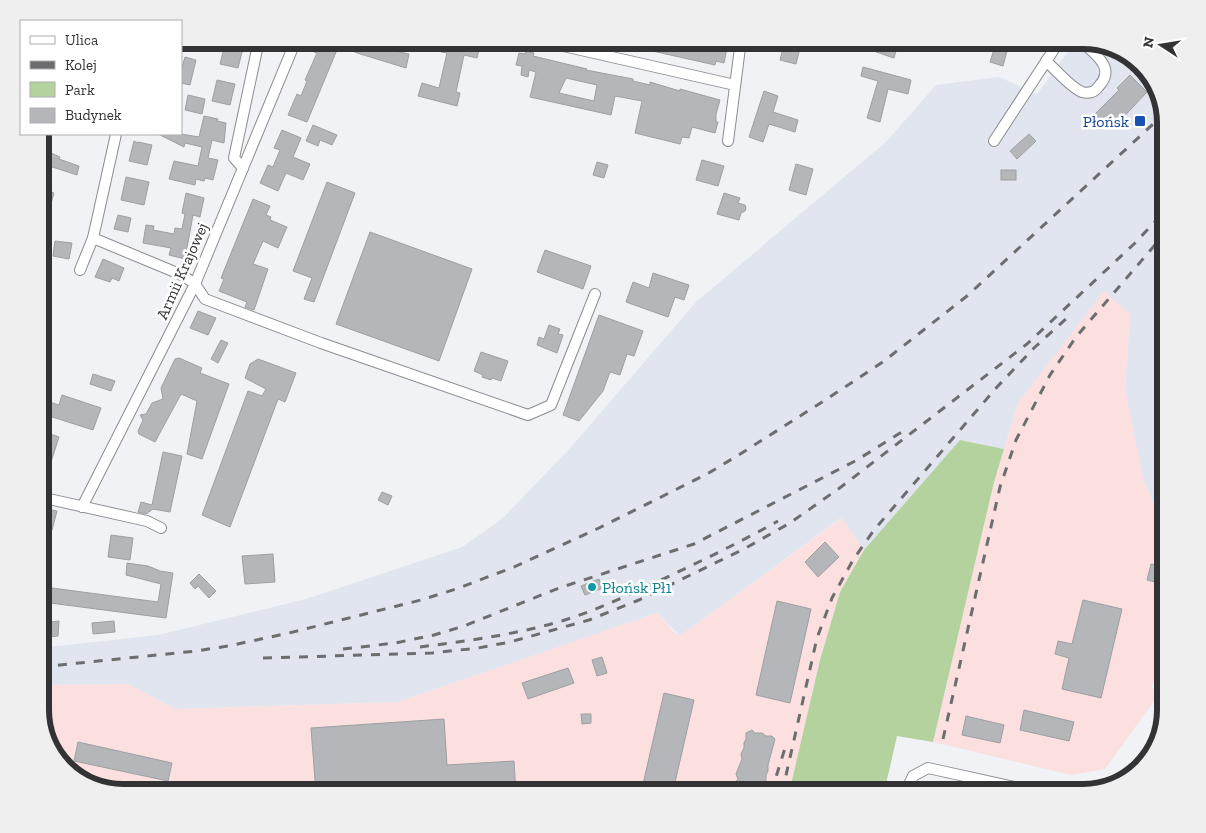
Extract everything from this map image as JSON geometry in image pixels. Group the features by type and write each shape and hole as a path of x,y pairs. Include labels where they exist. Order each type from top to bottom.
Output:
{"street":[{"path":"242,168 234,158 257,49"},
{"name":"Armii Krajowej","path":"82,507 195,284 292,49"},
{"path":"577,49 735,85"},
{"path":"728,141 740,49"},
{"path":"994,141 1054,49"},
{"path":"1046,61 1081,92 1090,93 1096,90 1105,79 1106,72 1105,65 1089,49"},
{"path":"80,270 94,238 116,135"},
{"path":"94,238 182,275 195,284 205,299 528,416 551,405 595,294"},
{"path":"49,499 147,521 161,528"},
{"path":"909,784 913,776 928,768 1000,784"}],"shaded area":[{"path":"1070,49 1098,50 1125,61 1139,74 1152,94 1157,113 1157,512 1143,479 1125,389 1130,314 1018,403 1004,449 960,440 864,550 841,518 680,636 657,613 398,702 175,709 128,684 49,685 49,647 158,635 306,599 462,547 502,519 572,446 696,302 887,141 936,85 999,77 1037,94"},
{"path":"1104,291 1130,314 1125,389 1143,479 1157,512 1157,678 1151,687 1157,692 1157,697 1105,769 1071,775 933,742 994,482 1018,403"},
{"path":"1157,377 1157,393 1155,386"},
{"path":"842,518 864,550 840,592 820,660 791,784 113,784 90,777 70,763 59,747 50,725 49,685 128,684 175,709 398,702 657,613 680,636"}],"green space":[{"path":"960,440 1004,449 994,482 933,742 897,736 886,784 791,784 820,660 840,592 864,550"}],"building":[{"path":"224,49 243,49 238,68 220,64"},
{"path":"315,49 337,49 307,122 288,115 297,94 301,96 307,81 305,80 317,53 314,52"},
{"path":"348,49 386,49 409,54 406,68"},
{"path":"437,49 479,49 477,58 464,55 456,92 460,93 457,106 418,96 422,83 439,88 447,53 441,52 442,50"},
{"path":"643,49 727,49 724,63 716,61 715,65"},
{"path":"783,49 800,49 796,64 780,60"},
{"path":"877,49 896,49 894,58 876,52"},
{"path":"994,49 1008,49 1003,66 990,62"},
{"path":"526,51 534,53 533,56 586,70 633,79 633,81 650,85 650,82 720,100 716,114 716,122 718,122 715,133 692,127 689,138 682,137 680,144 635,133 642,101 615,96 611,115 530,97 536,72 529,70 528,77 521,75 522,66 516,65 519,53 525,54","holes":["566,78 597,85 594,101 559,93"]},
{"path":"185,57 196,60 190,85 182,83 182,68"},
{"path":"863,67 911,80 908,94 888,89 880,122 867,118 878,81 861,76"},
{"path":"1130,75 1147,92 1117,124 1111,118 1104,124 1095,114 1119,90 1117,88"},
{"path":"217,80 235,84 230,105 212,101"},
{"path":"764,91 778,96 773,112 798,120 795,132 769,124 763,142 749,137"},
{"path":"188,95 205,99 202,114 185,110"},
{"path":"204,116 226,123 224,143 212,140 208,158 218,160 213,180 205,178 204,181 196,179 195,185 169,179 174,161 198,166 202,147 185,143 184,147 160,135 182,134 199,137"},
{"path":"313,125 337,135 332,145 320,140 318,146 306,141"},
{"path":"282,130 301,138 293,157 310,164 303,180 286,173 278,191 260,183 268,165 273,167 280,150 274,148"},
{"path":"1029,134 1036,141 1017,159 1010,151"},
{"path":"134,141 152,145 147,165 129,161"},
{"path":"49,152 60,157 59,159 79,166 77,175 49,166"},
{"path":"702,160 724,166 718,186 696,180"},
{"path":"597,162 608,165 604,178 593,175"},
{"path":"796,164 813,169 806,195 789,190"},
{"path":"1001,170 1016,170 1016,180 1001,180"},
{"path":"126,177 149,182 144,205 121,200"},
{"path":"327,182 355,193 314,302 304,299 312,278 293,271"},
{"path":"49,191 54,193 49,211"},
{"path":"186,193 204,198 200,217 193,215 185,259 169,255 171,248 143,243 146,225 154,226 153,230 174,234 175,228 182,229 185,214 182,213"},
{"path":"724,193 740,198 738,203 745,205 745,211 741,213 739,220 717,214"},
{"path":"253,199 270,206 266,215 271,217 270,220 287,227 278,248 263,241 253,264 268,269 254,310 245,307 247,302 219,291 224,279 221,278"},
{"path":"118,215 131,218 128,232 114,229"},
{"path":"370,232 472,269 439,361 336,324"},
{"path":"55,241 72,243 69,259 53,256"},
{"path":"545,250 591,266 583,289 537,272"},
{"path":"103,259 124,268 119,281 112,278 110,282 95,277"},
{"path":"653,273 689,285 684,300 675,297 668,317 626,302 633,282 649,288"},
{"path":"198,311 216,318 208,335 190,328"},
{"path":"599,315 643,331 634,356 627,354 620,375 610,372 603,391 579,421 563,415"},
{"path":"549,325 560,329 558,334 563,335 557,353 537,345 539,337 544,339"},
{"path":"221,340 228,343 218,363 211,359"},
{"path":"481,352 508,361 501,381 482,377 483,375 474,371"},
{"path":"179,358 202,368 200,373 229,384 202,459 187,454 197,401 181,394 155,442 139,434 138,431 143,420 140,415 146,414 152,403 163,399 161,388 175,359"},
{"path":"258,359 296,373 285,402 278,399 230,527 202,515 248,391 262,396 266,389 245,378 250,364"},
{"path":"93,374 115,381 111,391 90,384"},
{"path":"62,395 101,408 93,430 49,416 49,402 59,405"},
{"path":"50,434 59,437 50,465 49,465"},
{"path":"163,452 182,456 170,512 153,509 146,514 138,512 141,502 152,505"},
{"path":"382,492 392,496 388,505 378,500"},
{"path":"49,509 57,511 52,530 49,529"},
{"path":"111,535 133,538 130,560 108,557"},
{"path":"825,542 839,557 818,577 805,562"},
{"path":"273,554 275,582 245,584 242,556"},
{"path":"127,563 148,566 160,571 173,573 166,618 50,603 52,588 158,602 161,584 126,575"},
{"path":"1151,564 1157,565 1157,582 1147,580"},
{"path":"199,574 216,591 209,598 198,586 195,589 190,583"},
{"name":"Płońsk Pł1","path":"599,579 603,588 585,595 581,586"},
{"path":"1083,600 1122,609 1101,698 1062,689 1069,658 1055,654 1058,641 1072,644"},
{"path":"777,601 811,609 790,703 756,695"},
{"path":"59,621 58,636 49,637 49,622"},
{"path":"114,621 115,632 93,634 92,623"},
{"path":"602,657 607,673 597,676 592,660"},
{"path":"568,668 574,683 528,699 522,683"},
{"path":"664,693 694,700 675,784 643,784"},
{"path":"1024,710 1074,722 1069,741 1020,730"},
{"path":"581,714 591,714 591,723 582,724"},
{"path":"966,716 1004,725 1000,743 962,735"},
{"path":"444,719 447,765 514,761 515,784 315,784 311,728"},
{"path":"752,730 755,733 772,736 775,739 764,784 734,784 738,779 736,774 742,759 741,754 744,748 746,733"},
{"path":"78,742 172,763 168,781 74,761"}],"railway":[{"path":"49,666 228,646 421,600 514,567 599,528 707,474 884,361 967,296 1157,120"},
{"path":"263,658 432,653 510,642 589,620 639,600 744,549 790,523 841,487 1027,344 1134,244 1157,220"},
{"path":"943,739 1000,487 1016,440 1050,375 1076,337 1157,242"},
{"path":"784,784 817,638 832,598 853,560 874,530 997,387 1035,347 1068,317"},
{"path":"343,649 395,643 434,635 464,626 559,588 694,544 857,460 905,430"},
{"path":"420,647 524,631 584,613 674,574 778,521"},
{"path":"774,784 786,745"}],"place":[{"name":"Płońsk","path":"1140,121"},
{"name":"Płońsk Pł1","path":"592,587"}]}
